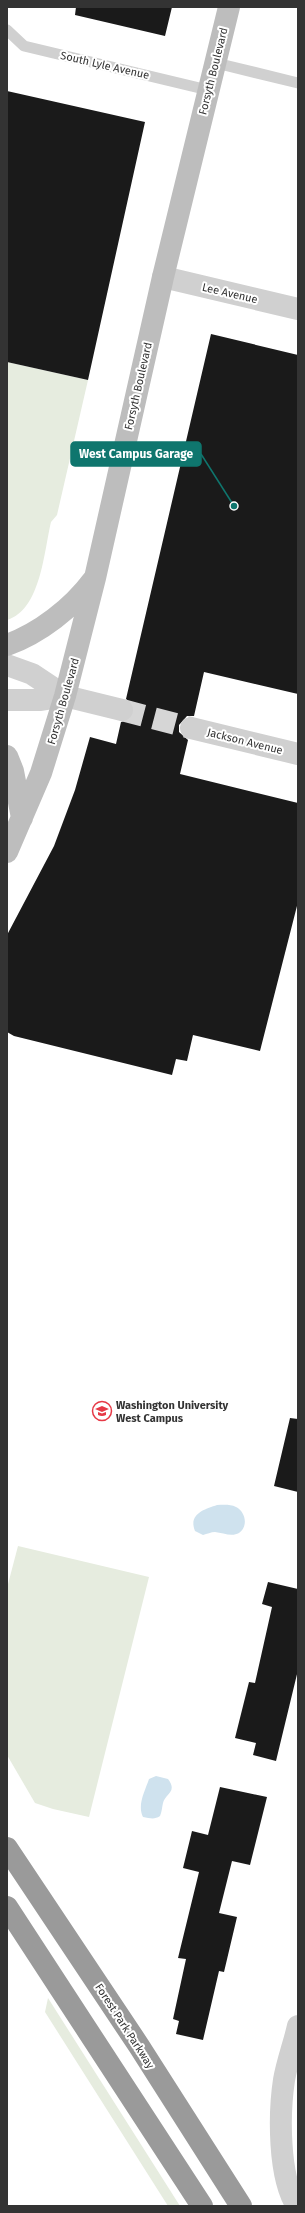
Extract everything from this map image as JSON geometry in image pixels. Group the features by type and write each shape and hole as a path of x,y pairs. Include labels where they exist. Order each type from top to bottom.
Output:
{"highway":[{"name":"Forest Park Parkway","path":"7,1848 138,2046 241,2206"},
{"path":"7,1907 202,2206"}],"main road":[{"name":"Forsyth Boulevard","path":"7,852 41,773 65,696 95,578 162,277 229,7"},
{"path":"7,645 45,625 82,594 95,578"},
{"path":"7,756 13,771 22,818"}],"street":[{"name":"Lee Avenue","path":"162,277 298,309"},
{"path":"7,666 32,674 65,696 122,710"},
{"path":"7,700 42,700 65,696"},
{"name":"Jackson Avenue","path":"192,728 298,754"},
{"path":"297,2206 292,2199 283,2162 281,2121 284,2079 298,2026"}],"lane":[{"name":"South Lyle Avenue","path":"7,31 24,46 208,90"},
{"path":"216,63 298,83"}],"shaded area":[{"path":"7,362 88,380 57,515 51,522 39,578 27,605 18,614 7,620"},
{"path":"18,1546 149,1577 89,1817 53,1809 35,1803 7,1755 7,1588"},
{"path":"48,1998 180,2206 168,2206 45,2012"}],"water":[{"path":"217,1505 234,1506 242,1512 245,1523 244,1527 239,1533 230,1535 215,1532 203,1535 195,1531 193,1525 196,1516 208,1508"},
{"path":"156,1776 168,1779 172,1787 164,1800 160,1816 154,1818 143,1817 141,1812 141,1803 144,1793 149,1779"}],"building":[{"path":"76,7 172,7 165,36 75,15"},
{"path":"7,91 145,122 88,380 7,362"},
{"path":"211,334 298,355 298,694 204,672 194,716 187,716 179,725 179,732 188,740 180,774 298,803 298,902 260,1051 193,1035 187,1061 176,1059 172,1075 14,1036 7,1032 7,935 54,846 75,790 90,737 116,744 121,722 131,719 134,713 134,706 126,699"},
{"path":"290,1418 298,1419 298,1492 274,1486"},
{"path":"268,1582 298,1589 298,1670 276,1761 253,1755 256,1743 235,1738 249,1682 255,1683 272,1607 262,1604"},
{"path":"220,1787 267,1797 250,1865 232,1861 219,1913 237,1917 224,1972 219,1971 203,2040 176,2034 179,2021 173,2019 186,1959 178,1958 199,1872 183,1868 192,1831 208,1835"}],"tunnel":[{"path":"122,710 191,728"}],"place":[{"name":"West Campus Garage","path":"234,506"},
{"name":"Washington University West Campus","path":"102,1411"}]}
